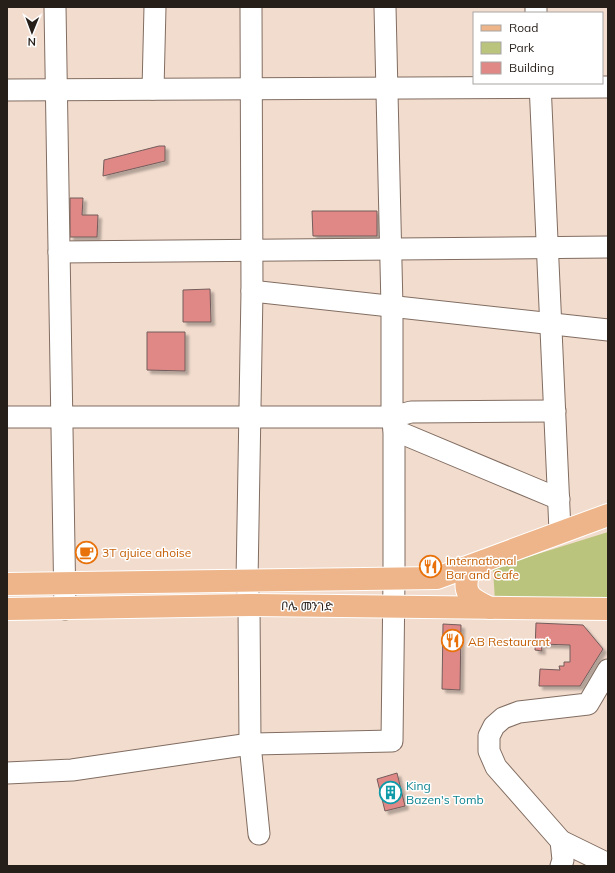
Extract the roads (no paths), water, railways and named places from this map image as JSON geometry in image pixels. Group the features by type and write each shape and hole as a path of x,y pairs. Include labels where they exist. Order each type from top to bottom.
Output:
{"main road":[{"name":"ቦሌ መንገድ","path":"7,584 437,578 608,514"},
{"path":"487,559 468,575 467,587 468,594 471,598 490,608"},
{"name":"ቦሌ መንገድ","path":"7,609 249,605 608,609"}],"street":[{"path":"55,7 65,609"},
{"path":"153,89 155,7"},
{"path":"251,7 252,291 247,581 249,605 250,744 259,834"},
{"path":"7,773 72,770 250,744 392,741 397,416 392,307 385,7"},
{"path":"7,90 387,88 540,85 608,87"},
{"path":"540,85 552,324 560,532"},
{"path":"59,252 608,247"},
{"path":"252,291 608,330"},
{"path":"7,404 61,411"},
{"path":"7,417 61,411 250,410 397,416 555,411"},
{"path":"397,416 559,499"},
{"path":"608,670 588,704 519,712 503,718 494,726 489,736 490,751 496,767 561,841 608,864"},
{"path":"561,841 563,860 561,866"}],"place":[{"name":"3T ajuice ahoise","path":"87,552"},
{"name":"International Bar and Cafe","path":"431,567"},
{"name":"AB Restaurant","path":"453,641"},
{"name":"King Bazen's Tomb","path":"391,792"}]}
